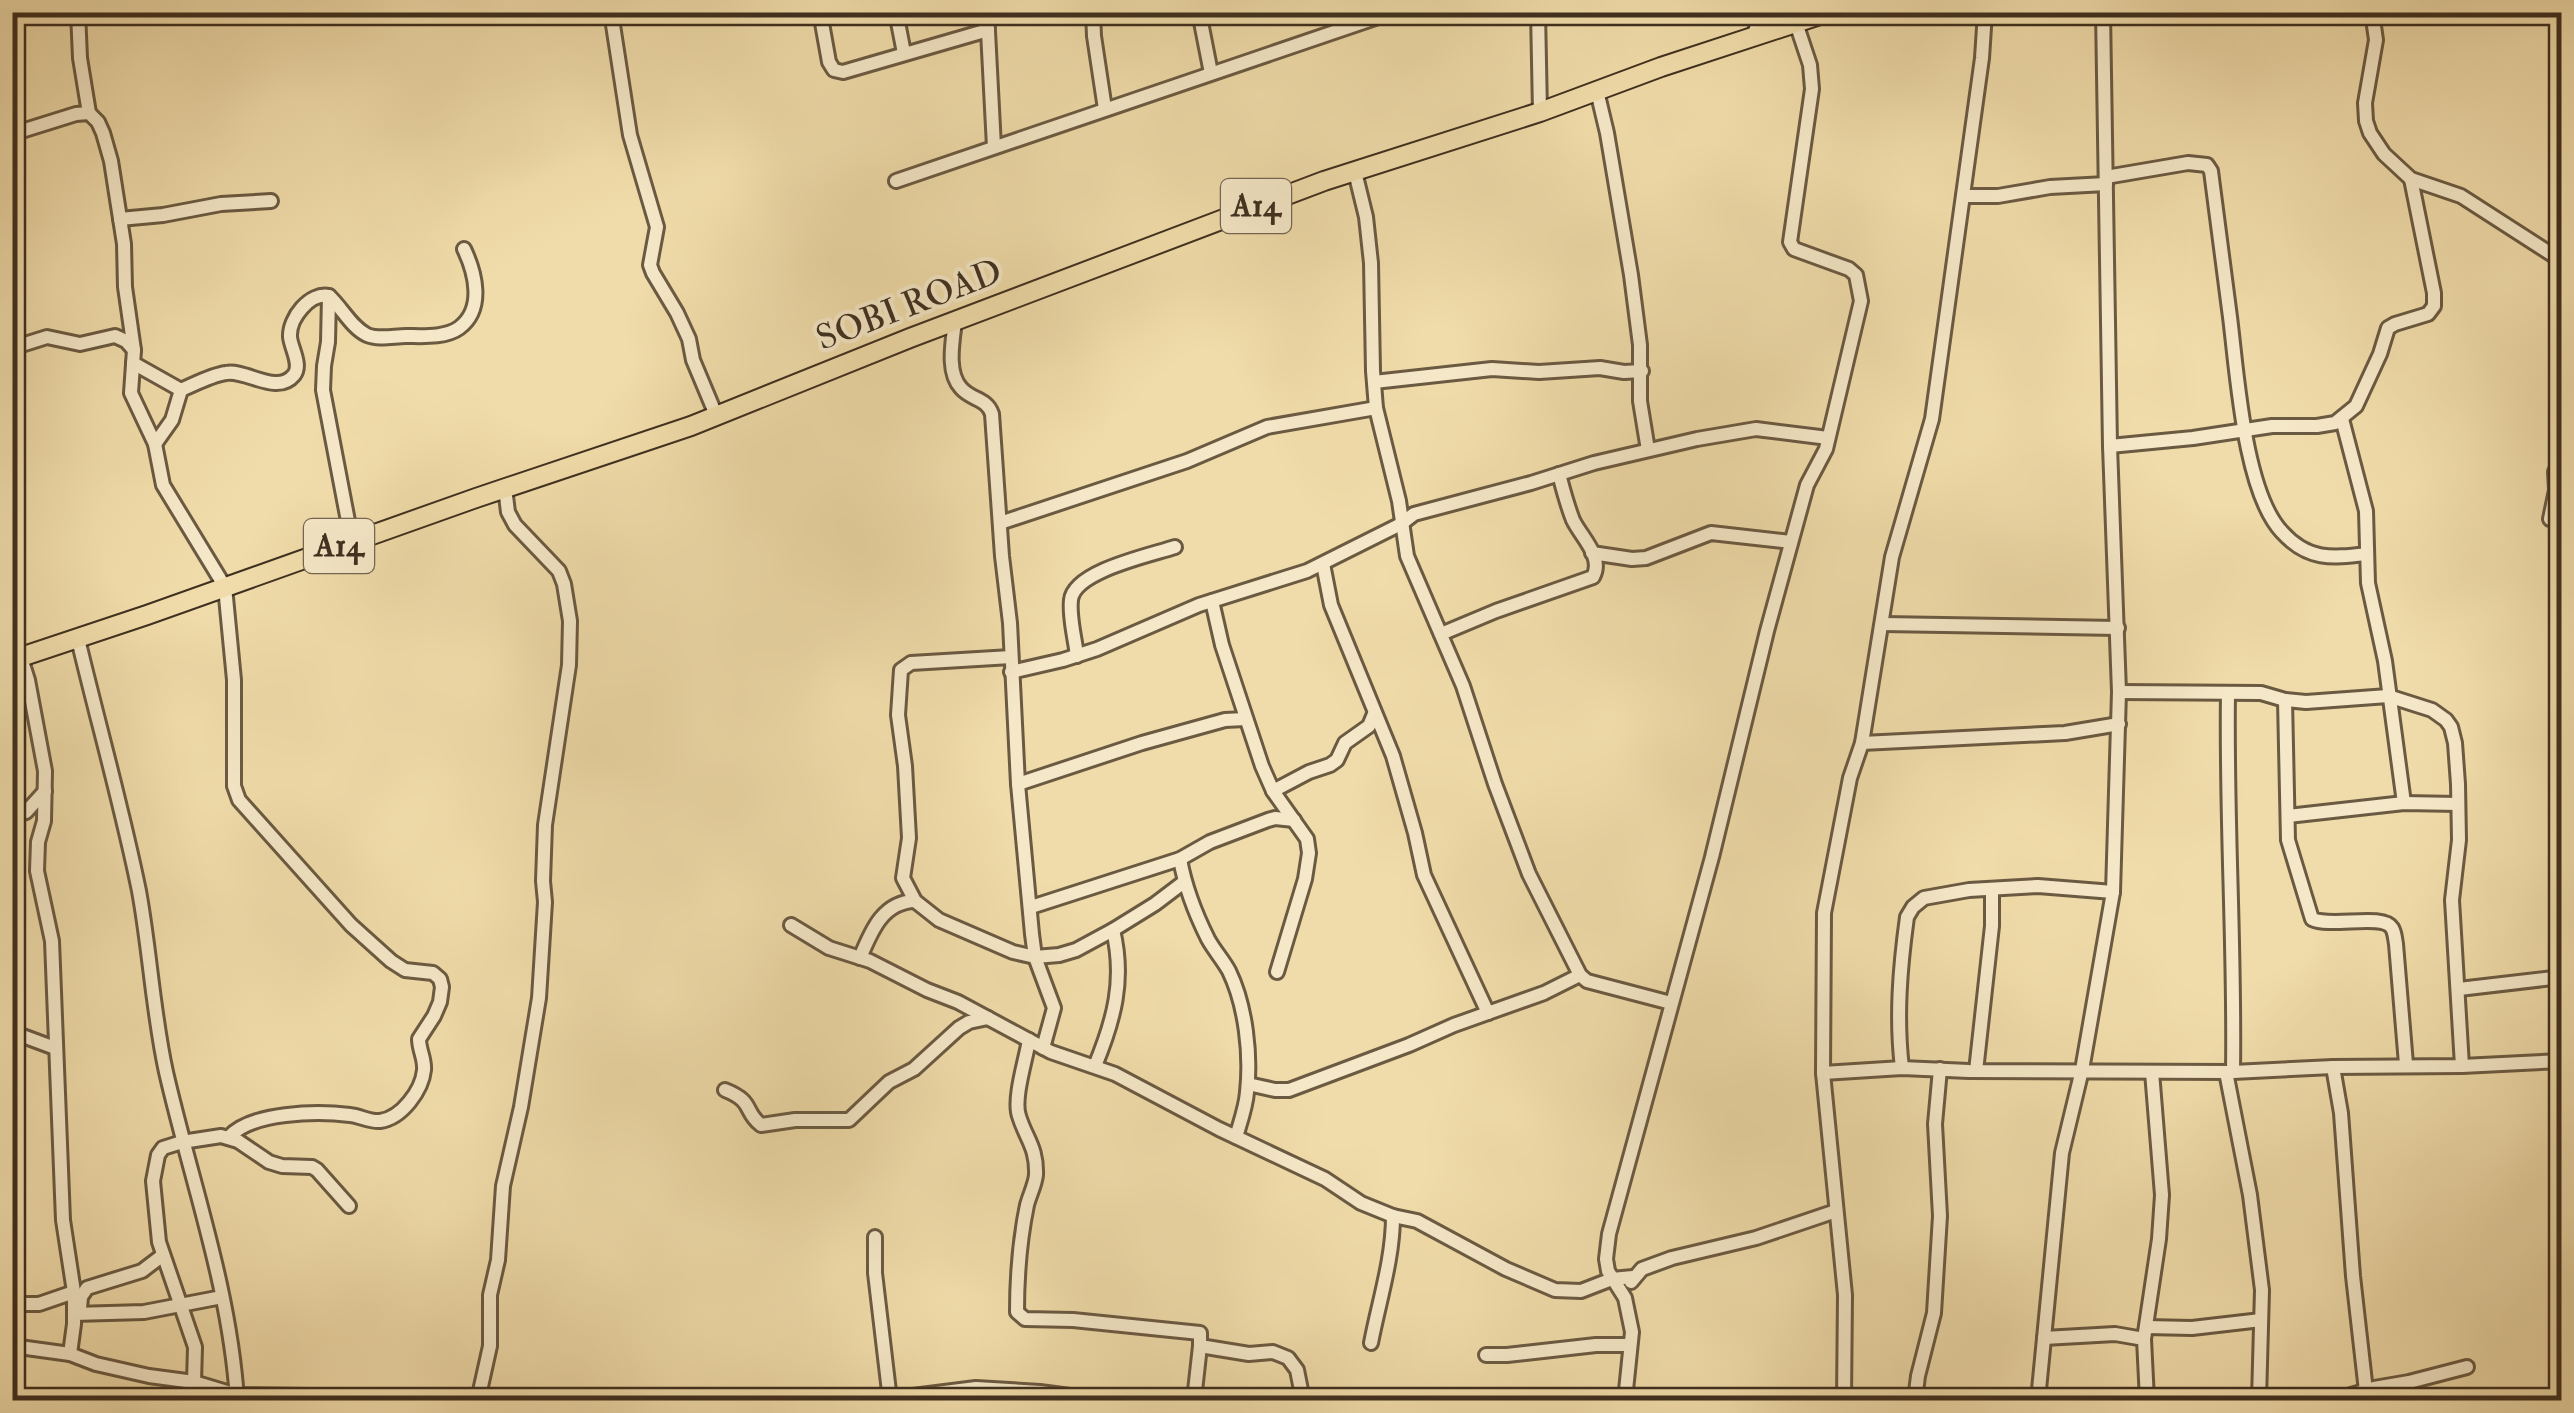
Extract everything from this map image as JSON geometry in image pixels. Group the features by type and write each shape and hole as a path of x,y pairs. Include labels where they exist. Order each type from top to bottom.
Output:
{"highway":[{"name":"SOBI ROAD","path":"17,659 691,426 1222,218 1829,12"}],"street":[{"path":"78,12 88,113 98,122 111,161 124,244 134,356 131,394 156,444 163,485 225,587 234,680 234,786 239,800 350,925 399,967 433,974 442,987 434,1016 419,1039 424,1072 411,1100 394,1117 265,1118 244,1125 229,1137 163,1148 153,1181 159,1242 195,1346 194,1382"},
{"path":"610,12 630,136 657,227 650,265 678,314 716,415"},
{"path":"820,12 829,62 834,70 844,72 988,30"},
{"path":"896,12 904,53"},
{"path":"987,12 994,147"},
{"path":"1094,12 1105,109"},
{"path":"1199,12 1211,74"},
{"path":"896,181 1393,12"},
{"path":"1538,12 1540,112"},
{"path":"1754,37 1762,12"},
{"path":"1844,1400 1845,1295 1824,1073 1824,913 1850,778 1862,743 1892,557 1932,420 1985,12"},
{"path":"2038,1400 2062,1153 2082,1070 2113,892 2120,724 2102,12"},
{"path":"2372,12 2376,40 2365,103 2366,121 2384,154 2411,179 2462,196 2562,261"},
{"path":"1625,1400 1632,1332 1625,1298 1608,1271 1609,1234 1712,857 1766,630 1807,484 1826,449 1861,301 1856,276 1849,269 1806,255 1790,242 1812,90 1810,65 1796,23"},
{"path":"1597,91 1608,132 1631,275 1642,372 1640,401 1648,450"},
{"path":"12,134 88,113"},
{"path":"1962,196 1998,196 2188,163 2206,166 2211,171 2244,430 2266,510 2282,533 2308,552 2323,558 2367,554"},
{"path":"1355,172 1371,263 1376,408 1391,461 1406,556 1463,686 1529,874 1580,975 1587,981 1671,1003"},
{"path":"2110,446 2272,426 2317,426 2342,419 2356,406 2388,328 2428,314 2434,306 2411,179"},
{"path":"120,219 162,216 220,204 271,201"},
{"path":"181,390 229,372 270,383 290,378 296,373 297,364 290,334 292,325 306,304 322,294 376,338 448,333 462,326 476,293 474,269 464,249"},
{"path":"329,296 324,390 352,542"},
{"path":"954,321 952,363 956,378 960,387 990,406 992,414 1018,784 1035,957 1054,1008 1043,1048"},
{"path":"12,348 47,337 80,344 115,336 126,341 134,356 181,390"},
{"path":"1374,382 1492,369 1540,372 1600,368 1642,372"},
{"path":"156,444 172,420 181,390"},
{"path":"1000,523 1188,462 1267,428 1376,408"},
{"path":"2342,419 2366,511 2368,583 2384,661 2404,804"},
{"path":"1184,882 1114,930 1076,950 1035,957 1013,952 940,920 915,900 903,878 910,838 898,715 903,667 1011,665 1076,656 1212,601 1323,564 1414,514 1594,462 1756,430 1828,438"},
{"path":"2550,519 2555,472 2562,457"},
{"path":"1441,634 1592,577 1597,570 1592,553 1574,522 1560,474"},
{"path":"478,1400 490,1346 490,1296 498,1260 504,1186 540,998 545,825 570,621 559,571 516,525 508,512 505,488"},
{"path":"1592,553 1646,558 1712,533 1791,542"},
{"path":"1076,656 1070,598 1075,587 1106,569 1175,547"},
{"path":"1323,564 1331,605 1393,756 1424,875 1488,1014"},
{"path":"1212,601 1245,719 1276,795 1307,839 1305,879 1277,972"},
{"path":"1883,624 2118,628"},
{"path":"78,639 138,891 157,1032 212,1248 237,1398"},
{"path":"17,659 32,703 45,771 37,871 52,941 63,1220 77,1314"},
{"path":"2119,692 2261,693 2306,702 2388,696 2432,710 2446,720 2455,743 2458,804 2459,840 2452,900 2462,1066"},
{"path":"2228,692 2226,792 2233,912 2230,1072 2262,1290 2259,1400"},
{"path":"1225,720 1239,698"},
{"path":"2284,700 2288,840 2312,918 2323,924 2375,921 2392,927 2406,1064"},
{"path":"1276,795 1309,772 1337,760 1345,743 1369,726 1374,714"},
{"path":"1018,784 1142,743 1225,720 1245,719"},
{"path":"1862,743 2065,733 2120,724"},
{"path":"12,816 26,812 46,790"},
{"path":"1275,818 1276,795"},
{"path":"2288,816 2404,804 2458,804"},
{"path":"1031,907 1180,859 1210,842 1275,818 1294,820"},
{"path":"1180,859 1184,882 1208,940 1228,971 1243,1016 1248,1084 1236,1138"},
{"path":"1902,1068 1898,993 1907,917 1912,907 1924,898 1969,890 2038,886 2113,892"},
{"path":"1976,1071 1992,926 1992,890"},
{"path":"860,958 878,920 904,901 915,900"},
{"path":"790,924 828,948 870,961 1043,1048 1116,1074 1236,1138 1325,1179 1362,1203 1417,1221 1554,1290 1581,1291 1633,1277"},
{"path":"1095,1066 1112,1024 1118,989 1114,930"},
{"path":"1248,1084 1289,1090 1544,993 1580,975"},
{"path":"2459,989 2562,977"},
{"path":"725,1090 744,1099 761,1125 795,1120 848,1120 889,1082 914,1070 959,1028 988,1018"},
{"path":"12,1032 55,1048"},
{"path":"1029,1040 1017,1112 1030,1139 1036,1181 1024,1224 1017,1312 1025,1319 1200,1333 1194,1400"},
{"path":"1824,1073 1902,1068 2230,1072 2562,1061"},
{"path":"2333,1066 2366,1391"},
{"path":"1914,1400 1934,1313 1940,1216 1936,1124 1940,1069"},
{"path":"2147,1400 2145,1333 2162,1195 2152,1072"},
{"path":"229,1137 269,1162 317,1170 349,1206"},
{"path":"1625,1298 1633,1277 1642,1269 1836,1211"},
{"path":"1372,1343 1388,1267 1393,1216"},
{"path":"875,1237 874,1273 890,1400 976,1388 1100,1400"},
{"path":"70,1354 77,1314 87,1288 142,1271 163,1255"},
{"path":"12,1304 39,1304 74,1292"},
{"path":"77,1314 144,1312 222,1297"},
{"path":"2044,1338 2145,1333 2262,1320"},
{"path":"1486,1354 1596,1344 1630,1345"},
{"path":"12,1346 70,1354 149,1376 194,1382 237,1398 413,1400"},
{"path":"1200,1346 1249,1354 1274,1352 1288,1358 1297,1370 1303,1400"},
{"path":"2334,1400 2467,1367"}]}
